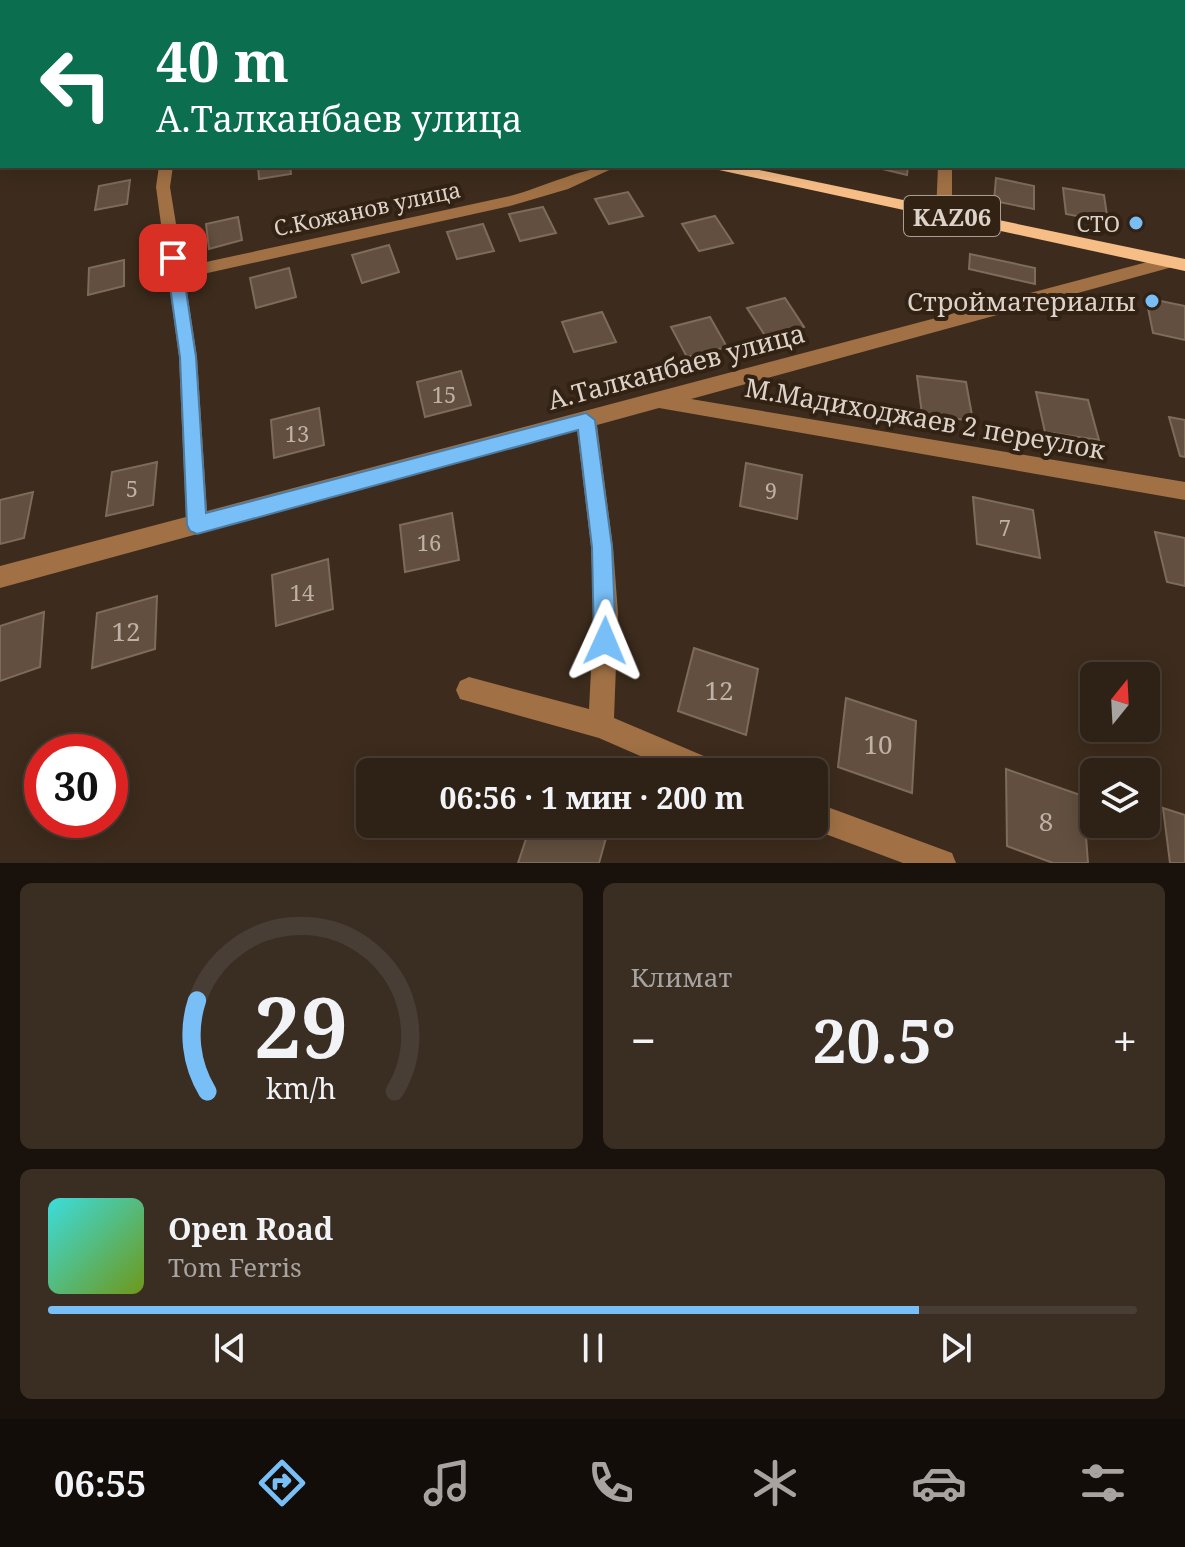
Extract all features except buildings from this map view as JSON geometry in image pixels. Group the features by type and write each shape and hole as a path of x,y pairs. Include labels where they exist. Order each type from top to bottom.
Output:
{"main road":[{"name":"KАZ06","path":"728,168 1178,264"}],"street":[{"path":"166,168 163,187 188,357 197,525"},
{"name":"С.Кожанов улица","path":"176,274 307,242 469,209 587,179 607,168"},
{"path":"944,214 945,168"},
{"name":"А.Талканбаев улица","path":"0,577 656,400 1178,264"},
{"name":"М.Мадиходжаев 2 переулок","path":"656,400 1185,491"},
{"path":"586,420 602,547 606,613 601,725"},
{"path":"469,690 601,725 676,758"},
{"path":"828,821 942,863"}],"place":[{"name":"СТО","path":"1136,223"},
{"name":"Стройматериалы","path":"1152,301"}],"route":[{"path":"173,258 188,357 197,525 586,420 602,547 605,641"}]}
